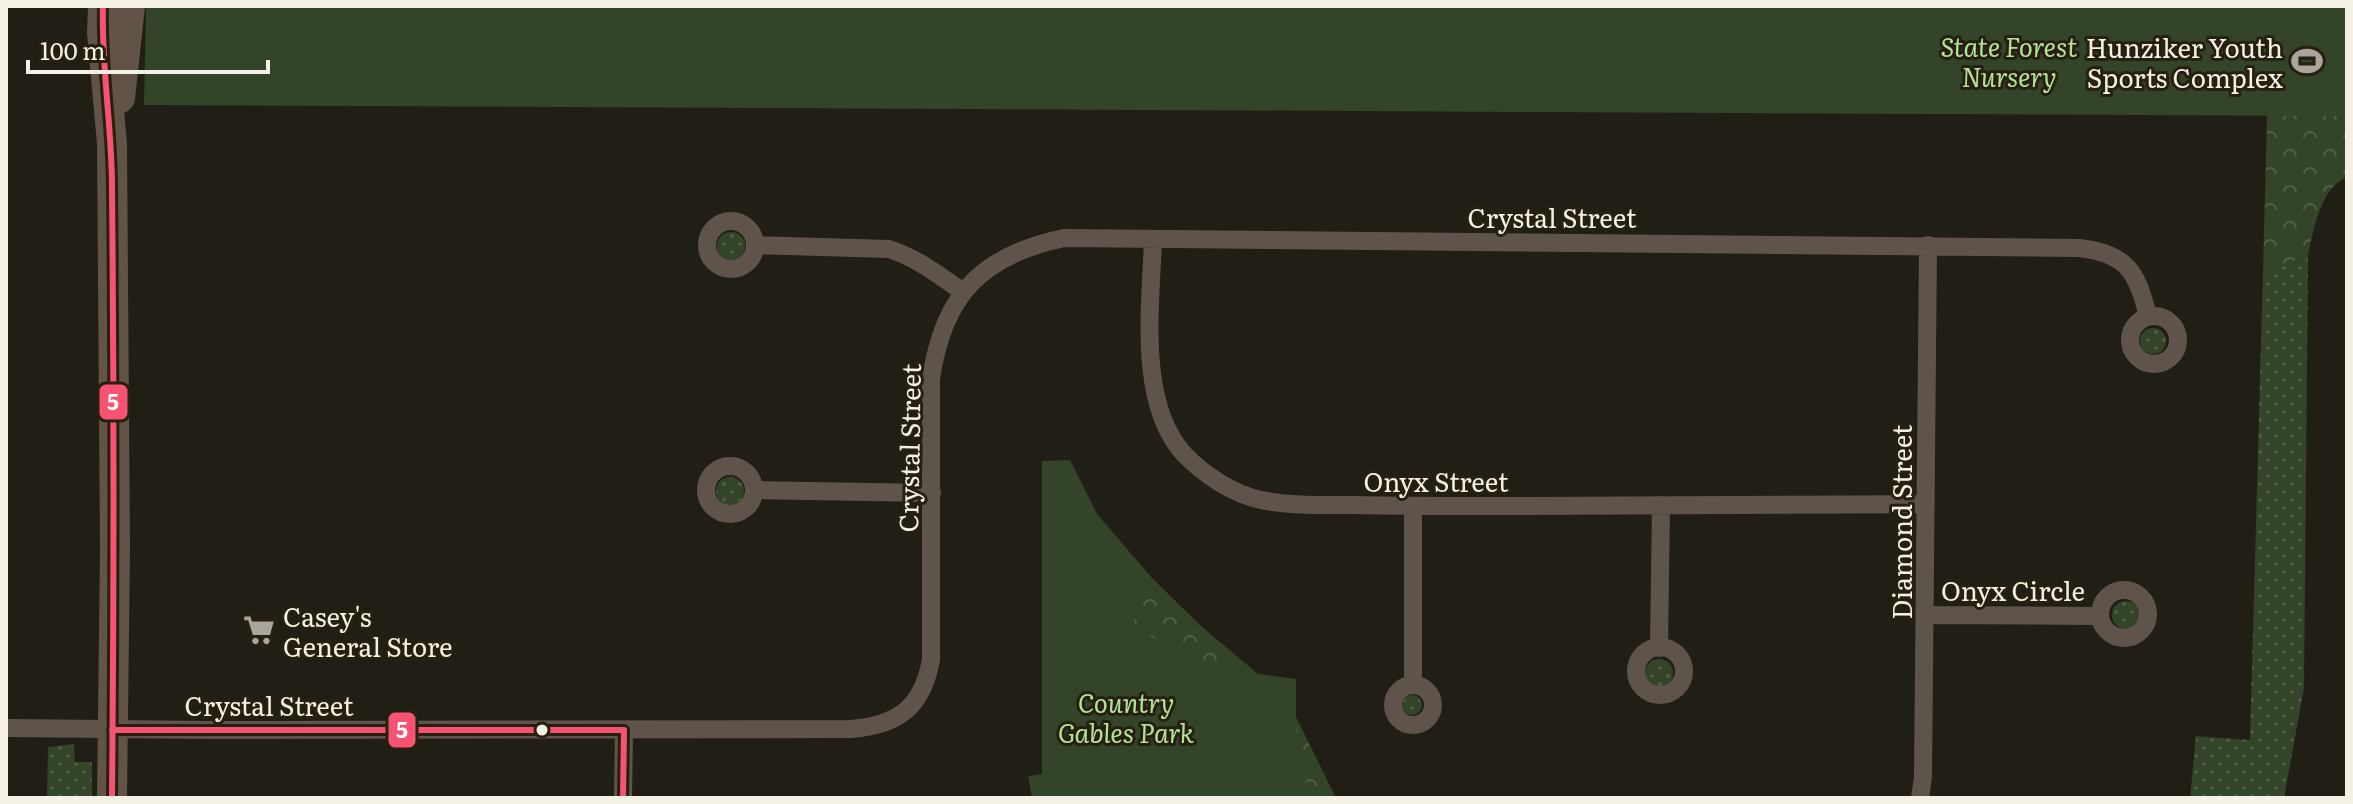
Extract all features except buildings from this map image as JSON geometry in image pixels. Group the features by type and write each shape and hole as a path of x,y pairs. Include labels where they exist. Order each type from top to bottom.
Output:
{"main road":[{"path":"103,6 102,32 112,144 115,549 112,798"},
{"path":"112,144 123,82 130,6"}],"street":[{"name":"Crystal Street","path":"6,728 851,729 874,727 894,719 909,709 921,693 931,660 931,379 935,353 952,310 963,292 1002,258 1030,245 1064,238 1928,245 2100,250 2117,257 2136,276 2148,317"},
{"name":"Onyx Street","path":"1153,239 1151,377 1157,407 1183,453 1229,489 1258,499 1289,504 1413,506 1926,504"},
{"path":"755,245 889,249 907,255 963,292"},
{"name":"Diamond Street","path":"1920,798 1926,615 1928,245"},
{"path":"754,490 932,493"},
{"path":"1659,648 1661,505"},
{"path":"1413,506 1413,685"},
{"name":"Onyx Circle","path":"1926,615 2100,616"},
{"path":"623,798 624,730"}],"green space":[{"name":"State Forest Nursery","path":"146,6 2347,6 2347,116 144,105"},
{"path":"2267,6 2347,6 2347,177 2330,190 2324,200 2308,255 2263,272 2267,117"},
{"path":"731,232 741,236 745,246 741,256 731,260 721,256 717,246 721,236"},
{"path":"2308,255 2304,688 2284,798 2190,798 2196,736 2250,740 2263,272"},
{"path":"2153,328 2162,332 2166,341 2162,350 2153,354 2144,350 2140,341 2144,332"},
{"name":"Country Gables Park","path":"1070,460 1097,514 1152,578 1132,625 1201,666 1296,679 1296,763 1314,798 1032,798 1028,776 1042,774 1042,461"},
{"path":"730,477 740,481 744,491 740,501 730,505 720,501 716,491 720,481"},
{"path":"1042,545 1152,578 1201,626 1258,674 1296,717 1336,798 1205,798"},
{"path":"2126,601 2136,605 2140,615 2136,625 2126,629 2116,625 2112,615 2116,605"},
{"path":"1659,659 1669,663 1673,673 1669,683 1659,687 1649,683 1645,673 1649,663"},
{"path":"1412,695 1419,698 1422,705 1419,712 1412,715 1405,712 1402,705 1405,698"},
{"path":"74,744 75,762 92,762 92,798 47,798 48,747"}],"transit line":[{"name":"5","path":"103,6 112,187 112,798"},
{"name":"5","path":"112,730 624,730 623,798"}],"place":[{"name":"Hunziker Youth Sports Complex","path":"2307,61"},
{"name":"Casey's General Store","path":"259,630"}]}
